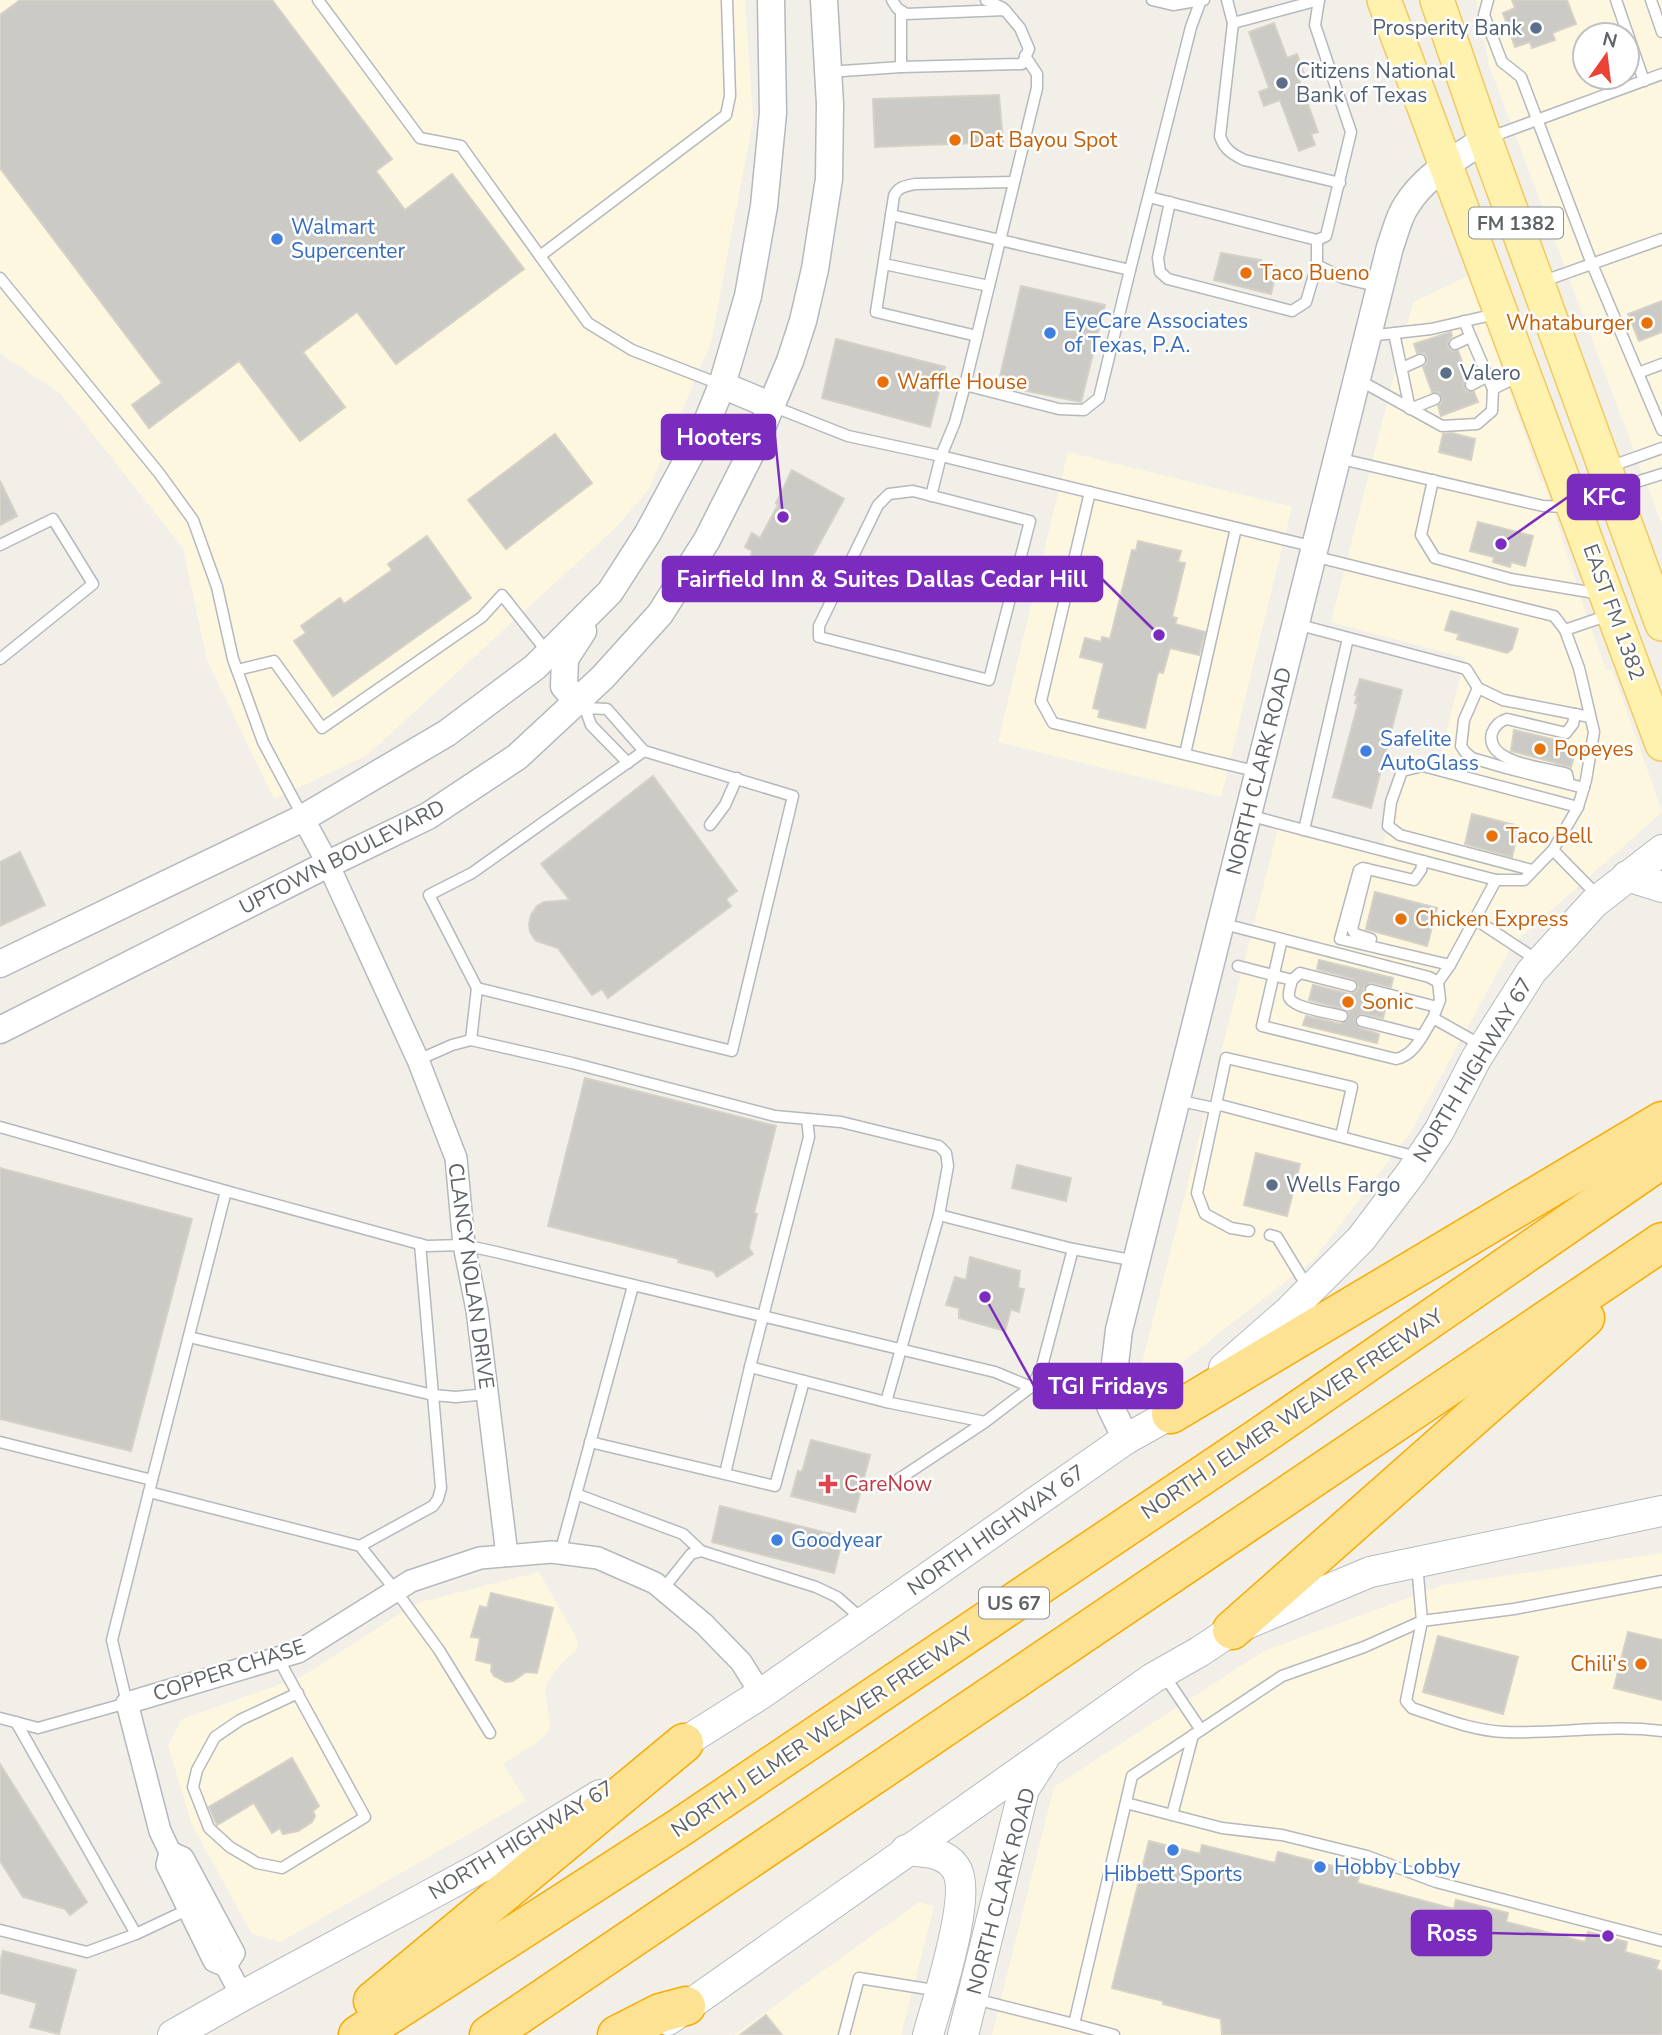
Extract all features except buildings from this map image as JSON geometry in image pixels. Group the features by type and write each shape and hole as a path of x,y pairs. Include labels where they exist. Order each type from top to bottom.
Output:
{"highway":[{"path":"1171,1414 1662,1121"},
{"name":"NORTH J ELMER WEAVER FREEWAY","path":"358,2035 691,1821 1261,1436 1662,1159"},
{"path":"1233,1630 1649,1261 1656,1254 1661,1242"},
{"path":"489,2035 1661,1242"},
{"path":"334,2035 684,1743"},
{"path":"617,2035 660,2013 686,2006"}],"main road":[{"name":"FM 1382","path":"1384,0 1446,165"},
{"name":"FM 1382","path":"1437,0 1485,139"},
{"name":"EAST FM 1382","path":"1485,139 1661,616"},
{"name":"EAST FM 1382","path":"1446,165 1662,744"},
{"path":"1524,373 1544,377 1549,382 1573,450 1583,468 1598,485 1610,478"},
{"path":"1575,507 1598,516 1633,544"},
{"name":"NORTH HIGHWAY 67","path":"173,2035 489,1863 684,1743 761,1694 1126,1439 1171,1414 1288,1312 1361,1238 1439,1131 1483,1047 1531,972 1600,898 1662,850"},
{"path":"1627,876 1662,887"},
{"path":"649,2035 686,2006 1049,1750 1163,1673 1233,1630 1370,1572 1662,1511"},
{"name":"NORTH CLARK ROAD","path":"963,2035 1024,1789 1049,1750"},
{"name":"NORTH CLARK ROAD","path":"906,1850 941,1854 955,1866 961,1880 960,1909 928,2035"},
{"path":"940,1991 972,1998"}],"street":[{"path":"581,705 564,685 565,659 648,533 704,429 722,386 748,296 764,206 773,113 771,0"},
{"name":"UPTOWN BOULEVARD","path":"0,1030 428,816 517,757 581,705 660,614 707,540 752,451 772,406 803,321 830,179 824,0"},
{"name":"NORTH CLARK ROAD","path":"1126,1439 1110,1406 1119,1330 1390,247 1405,206 1424,183 1485,139"},
{"path":"722,386 772,406"},
{"path":"0,964 303,818 447,733 535,667 610,592"},
{"name":"CLANCY NOLAN DRIVE","path":"303,818 328,864 418,1060 456,1158 464,1245 477,1310 507,1555"},
{"name":"COPPER CHASE","path":"127,1703 298,1652 411,1581 480,1558 560,1553 598,1558 655,1583 704,1624 741,1662 761,1694"},
{"path":"127,1703 160,1831 170,1852 167,1865 214,1961 226,1966 242,1996"},
{"path":"170,1852 183,1858 234,1953 226,1966"}],"lane":[{"path":"318,0 420,138 461,146 588,323 632,350 722,386"},
{"path":"540,256 726,115 730,96 727,0"},
{"path":"892,0 906,15 1002,5"},
{"path":"828,72 1021,64 1029,48 1020,28 1002,5 986,0"},
{"path":"1152,0 1172,5 1202,0"},
{"path":"965,384 1059,409 1084,410 1099,398 1191,27 1202,0"},
{"path":"1227,0 1233,23 1220,136 1222,144 1229,152 1244,160 1339,183"},
{"path":"1149,197 1317,240 1326,236 1351,132 1315,25 1319,0 1233,23"},
{"path":"1488,0 1484,15 1502,62 1521,77 1592,264 1662,430"},
{"path":"1616,0 1644,81"},
{"path":"1651,0 1662,32"},
{"path":"901,11 901,67"},
{"path":"931,496 965,384 1037,88 1037,74 1025,56"},
{"path":"1485,139 1662,74"},
{"path":"977,336 876,312 896,191 915,184 1014,182"},
{"path":"1170,202 1158,258 1160,272 1168,279 1292,311 1306,302 1317,265 1317,240"},
{"path":"891,215 1130,270"},
{"path":"1539,283 1662,239"},
{"path":"884,264 989,286"},
{"path":"1317,265 1343,278 1380,287"},
{"path":"0,278 159,473 192,520 217,587 237,670 263,741 303,818"},
{"path":"1368,337 1501,313"},
{"path":"1357,378 1442,426 1477,424 1492,411 1493,389 1464,321"},
{"path":"1394,333 1410,409"},
{"path":"1455,344 1470,337"},
{"path":"1402,368 1420,360"},
{"path":"1638,373 1662,364"},
{"path":"1493,389 1524,373"},
{"path":"1471,385 1488,376"},
{"path":"1410,409 1435,399"},
{"path":"772,406 848,436 1236,528 1314,552 1554,615 1565,630 1579,668 1594,732 1578,807 1553,850 1524,880 1496,880 1248,815"},
{"path":"1610,478 1662,448"},
{"path":"1338,458 1543,506 1575,507"},
{"path":"1610,478 1662,474"},
{"path":"1433,480 1421,535 1435,558 1611,604"},
{"path":"913,491 931,496 1030,521 989,680 819,637 818,626 878,505 889,494 913,491"},
{"path":"1090,492 1041,701 1053,723 1259,772"},
{"path":"0,545 53,519 93,584 0,659"},
{"path":"1185,754 1236,528"},
{"path":"237,670 274,661 323,728 482,617 502,594 548,653"},
{"path":"1565,630 1611,604"},
{"path":"1296,624 1466,669 1478,688 1503,700 1590,717"},
{"path":"1304,830 1348,638"},
{"path":"1478,688 1464,720 1461,746 1465,752 1472,758 1494,765 1584,788"},
{"path":"477,988 732,1051 793,796 643,751 607,709 581,705"},
{"path":"581,705 591,724 628,762"},
{"path":"1569,784 1567,774 1509,759 1497,753 1491,743 1500,721 1507,719 1566,733 1573,724 1575,714"},
{"path":"471,1040 477,988 429,895 472,873 643,751"},
{"path":"1532,870 1400,835 1388,826 1391,802 1402,771 1423,766 1578,807"},
{"path":"709,825 724,805 737,778"},
{"path":"1553,850 1600,898"},
{"path":"1423,861 1414,880 1367,869 1359,870 1340,939 1450,965"},
{"path":"1282,939 1262,1027 1396,1059 1406,1057 1435,1013 1440,1000 1438,982 1496,880"},
{"path":"1475,919 1540,962"},
{"path":"1220,923 1429,977 1438,982"},
{"path":"1238,966 1292,980"},
{"path":"1342,1016 1292,1002 1289,995 1292,980 1300,973 1351,986"},
{"path":"1371,990 1435,1013 1483,1047"},
{"path":"1362,1021 1421,1036"},
{"path":"418,1060 471,1040 572,1063 775,1116 841,1122 939,1146 946,1153 948,1166 939,1215 886,1402"},
{"path":"1249,1231 1231,1228 1205,1214 1197,1192 1226,1058 1352,1087 1341,1136"},
{"path":"1176,1100 1214,1108 1220,1105 1421,1158"},
{"path":"725,1474 809,1137 807,1119"},
{"path":"0,1127 420,1244 464,1245 995,1372 1031,1387"},
{"path":"0,1718 38,1727 127,1703 112,1640 226,1191"},
{"path":"939,1215 1073,1249 1136,1261"},
{"path":"1270,1235 1277,1237 1310,1290"},
{"path":"360,1546 429,1508 438,1499 441,1488 420,1244"},
{"path":"893,1483 985,1422 1031,1387 1041,1370 1073,1249"},
{"path":"560,1553 633,1286"},
{"path":"189,1337 433,1395 456,1397 487,1394"},
{"path":"750,1367 886,1402 985,1422"},
{"path":"590,1442 775,1486 804,1381"},
{"path":"0,1442 152,1480"},
{"path":"149,1492 360,1546 396,1591 460,1681 490,1733"},
{"path":"576,1494 683,1534 701,1551 816,1587 837,1597 864,1621"},
{"path":"663,1589 691,1554 701,1551"},
{"path":"1417,1562 1422,1620 1407,1690 1406,1701 1412,1708 1474,1729 1504,1732 1622,1727 1662,1731"},
{"path":"1074,2024 1132,1776 1282,1676 1364,1647 1422,1620 1514,1609 1662,1581"},
{"path":"278,1658 298,1693 365,1817 282,1867 257,1863 230,1847 209,1828 193,1787 197,1769 215,1737 240,1720 298,1693"},
{"path":"1163,1673 1197,1733 1172,1815"},
{"path":"16,1722 136,1934"},
{"path":"1126,1803 1222,1828 1282,1835 1367,1856 1436,1882 1662,1941"},
{"path":"0,1930 88,1952 136,1934 189,1909"},
{"path":"844,2035 859,1978 940,1991"},
{"path":"972,1998 1114,2035"}],"shaded area":[{"path":"0,0 745,0 753,120 711,342 649,489 616,527 366,756 274,799 207,660 183,548 61,394 0,353"},
{"path":"1476,0 1662,0 1662,525 1489,65"},
{"path":"1470,275 1541,482 1545,483 1606,670 1612,669 1662,812 1513,944 1410,1133 1313,1260 1154,1384 1140,1371 1278,829 1380,856 1407,753 1439,761 1465,658 1331,622 1413,302"},
{"path":"1068,452 1292,507 1221,797 998,742"},
{"path":"1662,1553 1662,2035 992,2035 1054,1787 1264,1651 1443,1585"},
{"path":"539,1572 576,1637 578,1646 549,1679 545,1692 550,1723 548,1731 539,1741 503,1764 526,1801 280,1942 252,1934 192,1825 168,1745 182,1719 301,1677 417,1603"},
{"path":"919,1902 934,1906 901,2035 734,2035"}],"place":[{"name":"Prosperity Bank","path":"1536,28"},
{"name":"Citizens National Bank of Texas","path":"1282,83"},
{"name":"Dat Bayou Spot","path":"955,140"},
{"name":"Walmart Supercenter","path":"277,239"},
{"name":"Taco Bueno","path":"1246,273"},
{"name":"Whataburger","path":"1647,323"},
{"name":"EyeCare Associates of Texas, P.A.","path":"1050,333"},
{"name":"Valero","path":"1446,373"},
{"name":"Waffle House","path":"883,382"},
{"name":"Hooters","path":"783,517"},
{"name":"KFC","path":"1501,544"},
{"name":"Fairfield Inn & Suites Dallas Cedar Hill","path":"1159,635"},
{"name":"Popeyes","path":"1540,749"},
{"name":"Safelite AutoGlass","path":"1366,751"},
{"name":"Taco Bell","path":"1492,836"},
{"name":"Chicken Express","path":"1401,919"},
{"name":"Sonic","path":"1348,1002"},
{"name":"Wells Fargo","path":"1272,1185"},
{"name":"TGI Fridays","path":"985,1297"},
{"name":"CareNow","path":"828,1484"},
{"name":"Goodyear","path":"777,1540"},
{"name":"Chili's","path":"1641,1664"},
{"name":"Hibbett Sports","path":"1173,1850"},
{"name":"Hobby Lobby","path":"1320,1867"},
{"name":"Ross","path":"1608,1936"}]}
